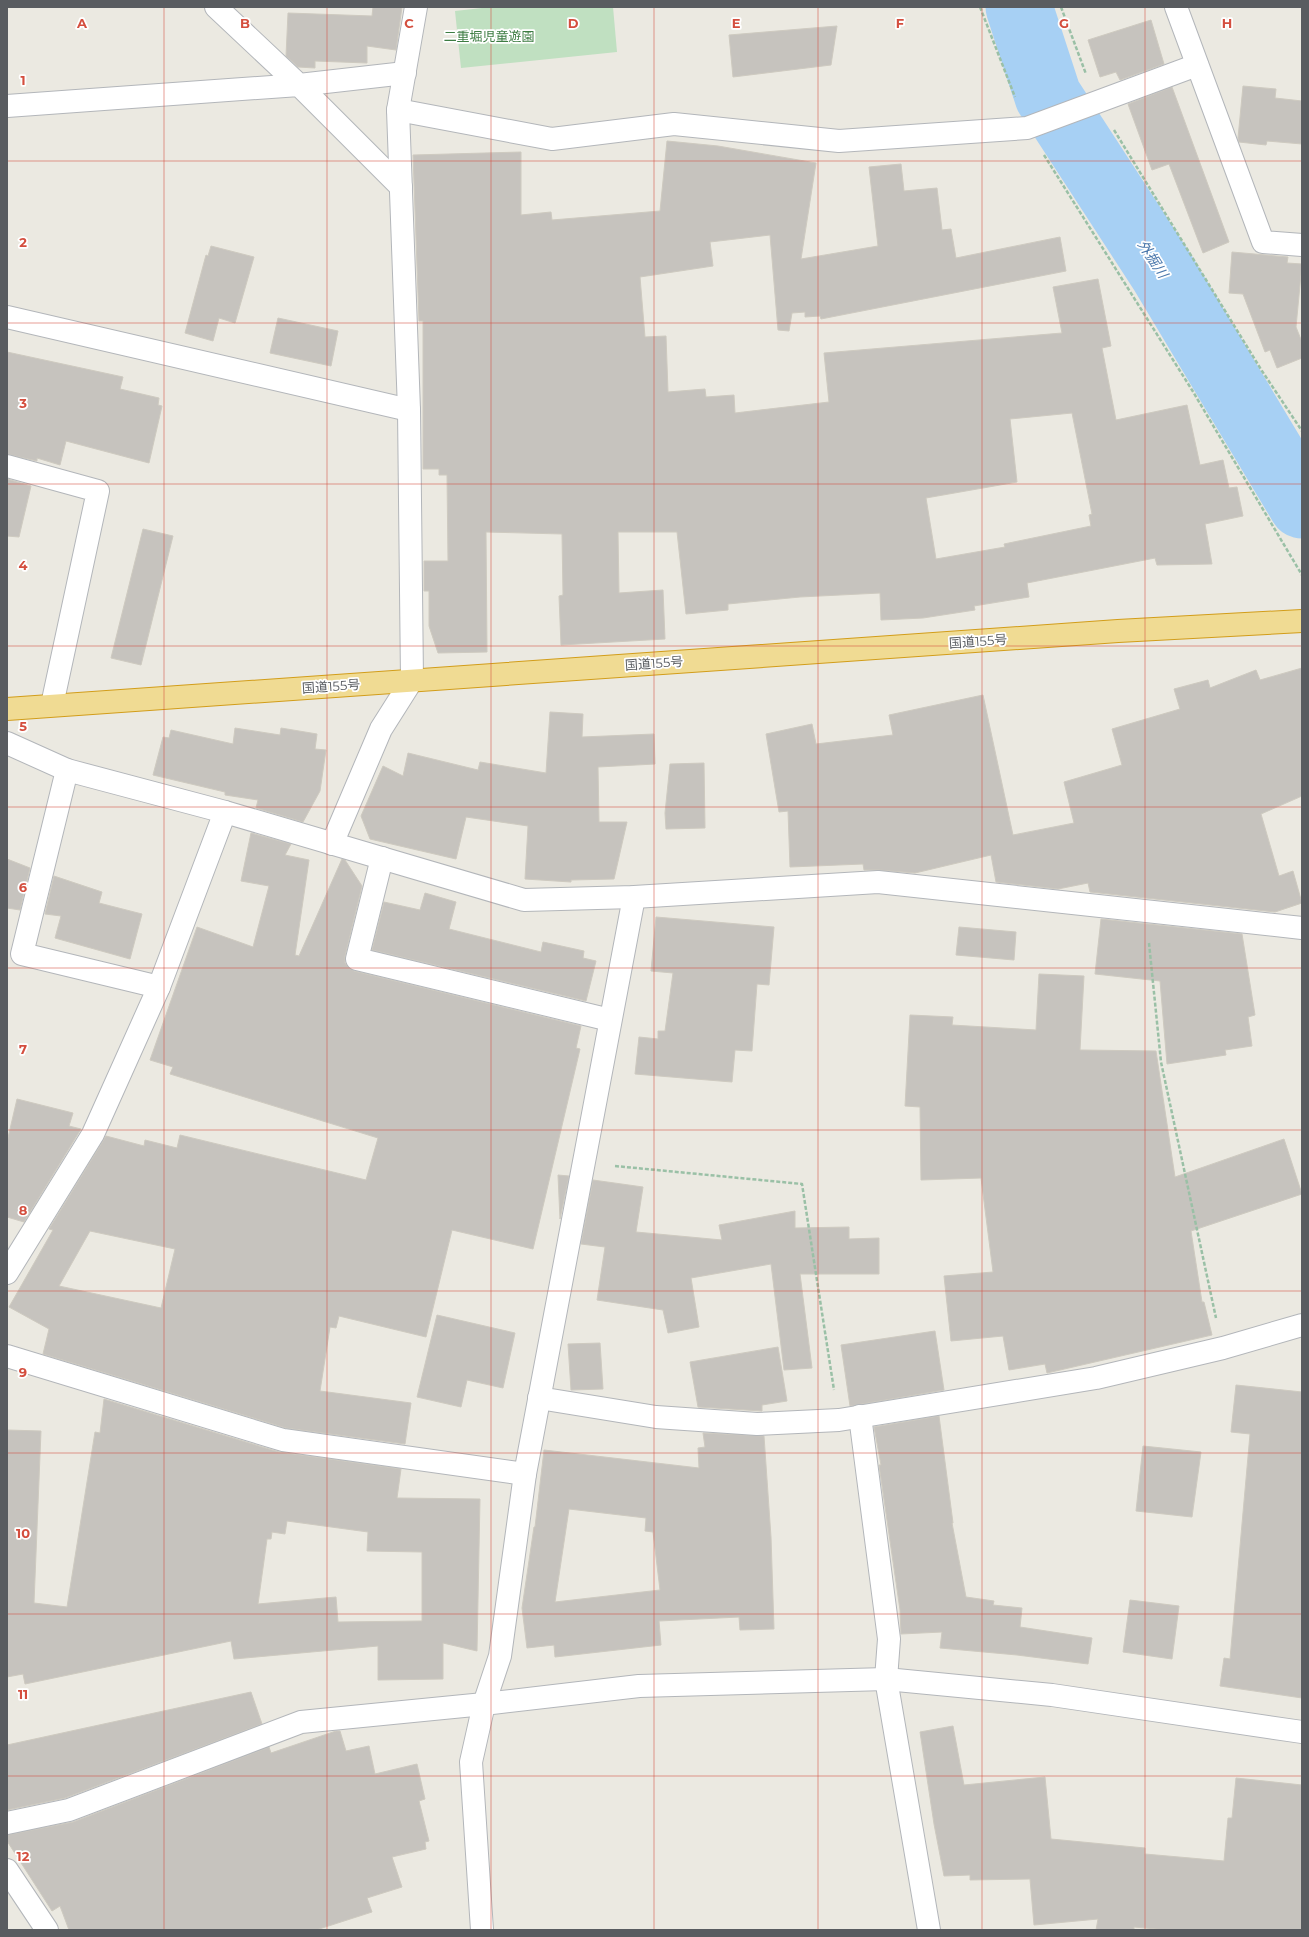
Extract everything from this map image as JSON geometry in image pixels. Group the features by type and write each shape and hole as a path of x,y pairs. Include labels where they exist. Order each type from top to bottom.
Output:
{"highway":[{"name":"国道155号","path":"7,709 1110,632 1302,621"}],"street":[{"path":"216,7 299,85 401,187"},
{"path":"332,844 381,729 412,680 409,410 398,110 416,7"},
{"path":"1176,7 1263,242 1302,245"},
{"path":"398,110 552,139 674,124 839,141 1027,128 1197,65"},
{"path":"7,106 299,85 405,73"},
{"path":"7,317 409,410"},
{"path":"7,466 98,491 52,705"},
{"path":"7,743 66,770 225,812 524,900 634,897 878,882 1302,928"},
{"path":"66,770 22,954 159,987"},
{"path":"7,1273 93,1134 159,987 225,812"},
{"path":"382,858 357,960 610,1020"},
{"path":"482,1930 471,1762 484,1704 500,1656 525,1474 634,897"},
{"path":"539,1398 664,1418 757,1424 839,1420 1096,1378 1223,1348 1302,1325"},
{"path":"7,1356 282,1440 525,1474"},
{"path":"860,1416 889,1639 886,1679 929,1930"},
{"path":"7,1823 69,1810 301,1722 484,1704 639,1686 886,1679 1052,1695 1302,1732"},
{"path":"7,1870 47,1930"}],"path":[{"path":"980,7 1027,128 1192,390 1302,575"},
{"path":"1061,7 1097,102 1262,371 1302,432"},
{"path":"1146,912 1161,1062 1223,1348"},
{"path":"583,1162 802,1184 839,1420"}],"green space":[{"name":"二重堀児童遊園","path":"491,7 613,7 617,52 461,68 455,11"}],"building":[{"path":"373,7 402,7 396,50 367,46 367,63 315,61 315,68 298,67 286,56 288,13 372,16"},
{"path":"1151,20 1164,64 1120,80 1116,72 1100,77 1088,40"},
{"path":"837,26 831,65 733,77 729,35"},
{"path":"1243,86 1276,89 1275,98 1302,101 1302,144 1267,141 1266,145 1239,142 1238,138"},
{"path":"1172,87 1229,242 1203,253 1169,164 1152,170 1128,104"},
{"path":"667,141 718,146 816,163 801,259 878,246 869,167 901,164 904,191 937,188 942,230 951,229 956,258 1060,237 1066,271 821,319 820,316 805,317 805,312 792,313 789,331 778,330 770,235 710,242 713,266 640,277 645,337 666,336 668,392 705,389 706,397 734,395 735,413 829,402 824,353 1062,333 1053,287 1098,279 1111,346 1102,348 1116,420 1187,405 1200,465 1223,460 1229,488 1237,487 1243,516 1205,524 1212,564 1157,565 1155,558 1027,583 1029,597 974,606 975,610 923,618 881,620 880,593 800,597 728,604 728,610 686,614 677,532 618,532 619,593 663,590 665,639 561,645 559,596 563,595 562,534 486,532 487,652 438,653 429,626 429,591 424,591 424,561 448,561 447,475 439,475 439,469 423,469 423,321 419,321 413,155 521,152 521,215 551,212 552,220 660,211","holes":["1072,413 1092,514 1089,515 1091,526 1004,544 1005,547 936,559 926,498 1017,482 1010,419"]},
{"path":"211,246 254,257 235,323 219,318 213,341 185,333 206,255 208,256"},
{"path":"1232,252 1288,257 1287,263 1302,264 1296,327 1302,342 1302,358 1277,368 1270,350 1265,352 1243,294 1229,293"},
{"path":"278,318 338,331 331,366 270,353"},
{"path":"7,352 123,377 120,389 159,398 158,405 162,406 149,463 66,441 60,465 37,458 37,461 7,454"},
{"path":"7,479 31,486 19,537 7,536"},
{"path":"143,529 173,536 141,665 111,658"},
{"path":"1302,668 1302,796 1261,814 1279,876 1293,871 1302,903 1275,912 1090,892 1088,883 1058,889 996,882 991,855 915,873 864,870 863,864 790,867 788,811 779,812 766,734 812,724 816,744 893,735 889,715 983,695 1013,835 1074,823 1064,782 1122,765 1112,729 1180,709 1174,689 1208,680 1210,688 1256,670 1260,680"},
{"path":"550,712 583,714 582,737 654,734 655,764 598,767 599,822 627,822 614,879 571,880 571,882 525,879 528,826 466,817 456,859 370,839 361,816 383,766 403,776 408,753 478,770 480,762 546,773"},
{"path":"235,728 280,735 281,728 317,734 315,749 326,750 320,791 303,822 256,808 258,800 225,795 225,792 153,775 163,737 169,738 171,730 233,744"},
{"path":"704,763 705,828 666,829 665,813 670,764"},
{"path":"251,833 291,844 285,855 309,860 295,955 299,956 342,859 345,860 362,886 345,956 345,963 349,968 354,971 581,1026 576,1048 580,1049 533,1249 452,1230 426,1337 339,1316 336,1328 330,1327 320,1391 411,1403 405,1444 286,1428 43,1354 49,1329 9,1307 53,1230 49,1229 106,1136 144,1146 145,1140 177,1148 180,1135 366,1180 378,1138 170,1074 173,1067 150,1060 197,927 253,947 269,886 241,881","holes":["90,1231 175,1249 161,1308 59,1286"]},
{"path":"7,859 30,868 20,910 7,908"},
{"path":"54,876 102,892 99,903 142,914 130,959 55,938 61,916 45,914"},
{"path":"425,893 456,902 449,929 541,952 543,942 584,951 583,958 596,961 586,1001 372,950 384,902 420,910"},
{"path":"656,917 774,927 769,985 757,984 752,1051 735,1050 732,1082 635,1074 639,1037 658,1039 658,1031 665,1031 673,973 651,971"},
{"path":"1101,919 1242,934 1255,1015 1248,1017 1252,1046 1225,1050 1226,1055 1167,1064 1160,981 1095,974"},
{"path":"959,927 1016,932 1014,960 956,955"},
{"path":"1039,974 1084,976 1080,1050 1156,1051 1175,1177 1284,1139 1302,1194 1191,1231 1202,1302 1204,1302 1212,1335 1047,1373 1045,1364 1009,1370 1003,1336 951,1341 944,1276 993,1272 981,1178 921,1180 920,1107 905,1106 910,1015 953,1017 952,1025 1036,1030"},
{"path":"17,1099 73,1113 69,1126 81,1129 24,1222 7,1217 7,1142"},
{"path":"558,1175 569,1176 560,1219"},
{"path":"593,1180 643,1187 636,1232 722,1240 719,1225 795,1211 795,1228 849,1227 849,1239 879,1238 879,1274 800,1274 812,1368 784,1370 771,1264 691,1278 699,1327 668,1333 663,1310 597,1300 605,1247 581,1244"},
{"path":"437,1315 515,1333 503,1388 467,1380 461,1407 417,1397"},
{"path":"935,1331 944,1390 850,1406 841,1345"},
{"path":"600,1343 603,1389 571,1390 568,1344"},
{"path":"778,1347 787,1401 762,1405 762,1411 698,1407 690,1362"},
{"path":"1236,1385 1302,1392 1302,1698 1220,1686 1224,1658 1230,1659 1250,1434 1231,1432"},
{"path":"104,1399 279,1452 401,1469 397,1498 480,1499 477,1651 443,1643 443,1679 378,1680 378,1646 234,1659 231,1641 25,1684 23,1674 7,1677 7,1430 41,1431 34,1603 67,1607 95,1432 100,1433","holes":["287,1521 368,1532 367,1551 422,1552 422,1621 338,1622 336,1597 258,1604 267,1539 271,1539 272,1532 285,1534"]},
{"path":"939,1416 952,1523 966,1597 994,1601 993,1605 1022,1608 1020,1627 1092,1638 1088,1664 1017,1655 940,1648 942,1632 901,1634 900,1610 879,1465 881,1465 874,1427"},
{"path":"703,1433 764,1436 771,1537 774,1629 740,1630 739,1617 659,1621 661,1645 555,1657 554,1645 527,1648 522,1608 535,1527 544,1450 699,1468 698,1448 705,1447","holes":["569,1509 646,1518 645,1531 653,1532 660,1590 555,1602"]},
{"path":"1143,1446 1201,1452 1192,1517 1136,1511"},
{"path":"1130,1600 1179,1606 1172,1659 1123,1652"},
{"path":"251,1692 262,1724 65,1798 7,1810 7,1745"},
{"path":"953,1726 964,1785 1045,1777 1051,1839 1145,1848 1145,1854 1224,1861 1228,1818 1232,1818 1236,1778 1302,1785 1302,1930 1167,1930 1134,1927 1134,1930 1096,1930 1098,1919 1034,1925 1030,1879 970,1880 970,1875 944,1876 934,1824 920,1732"},
{"path":"336,1731 340,1731 346,1751 369,1746 375,1774 417,1764 425,1799 419,1801 429,1841 425,1842 426,1849 392,1857 402,1887 367,1898 372,1912 316,1930 69,1930 60,1906 52,1911 7,1841 7,1835 73,1822 269,1747 271,1753"}],"waterway":[{"name":"外掘川","path":"1019,7 1048,96 1163,273 1302,505"}]}
